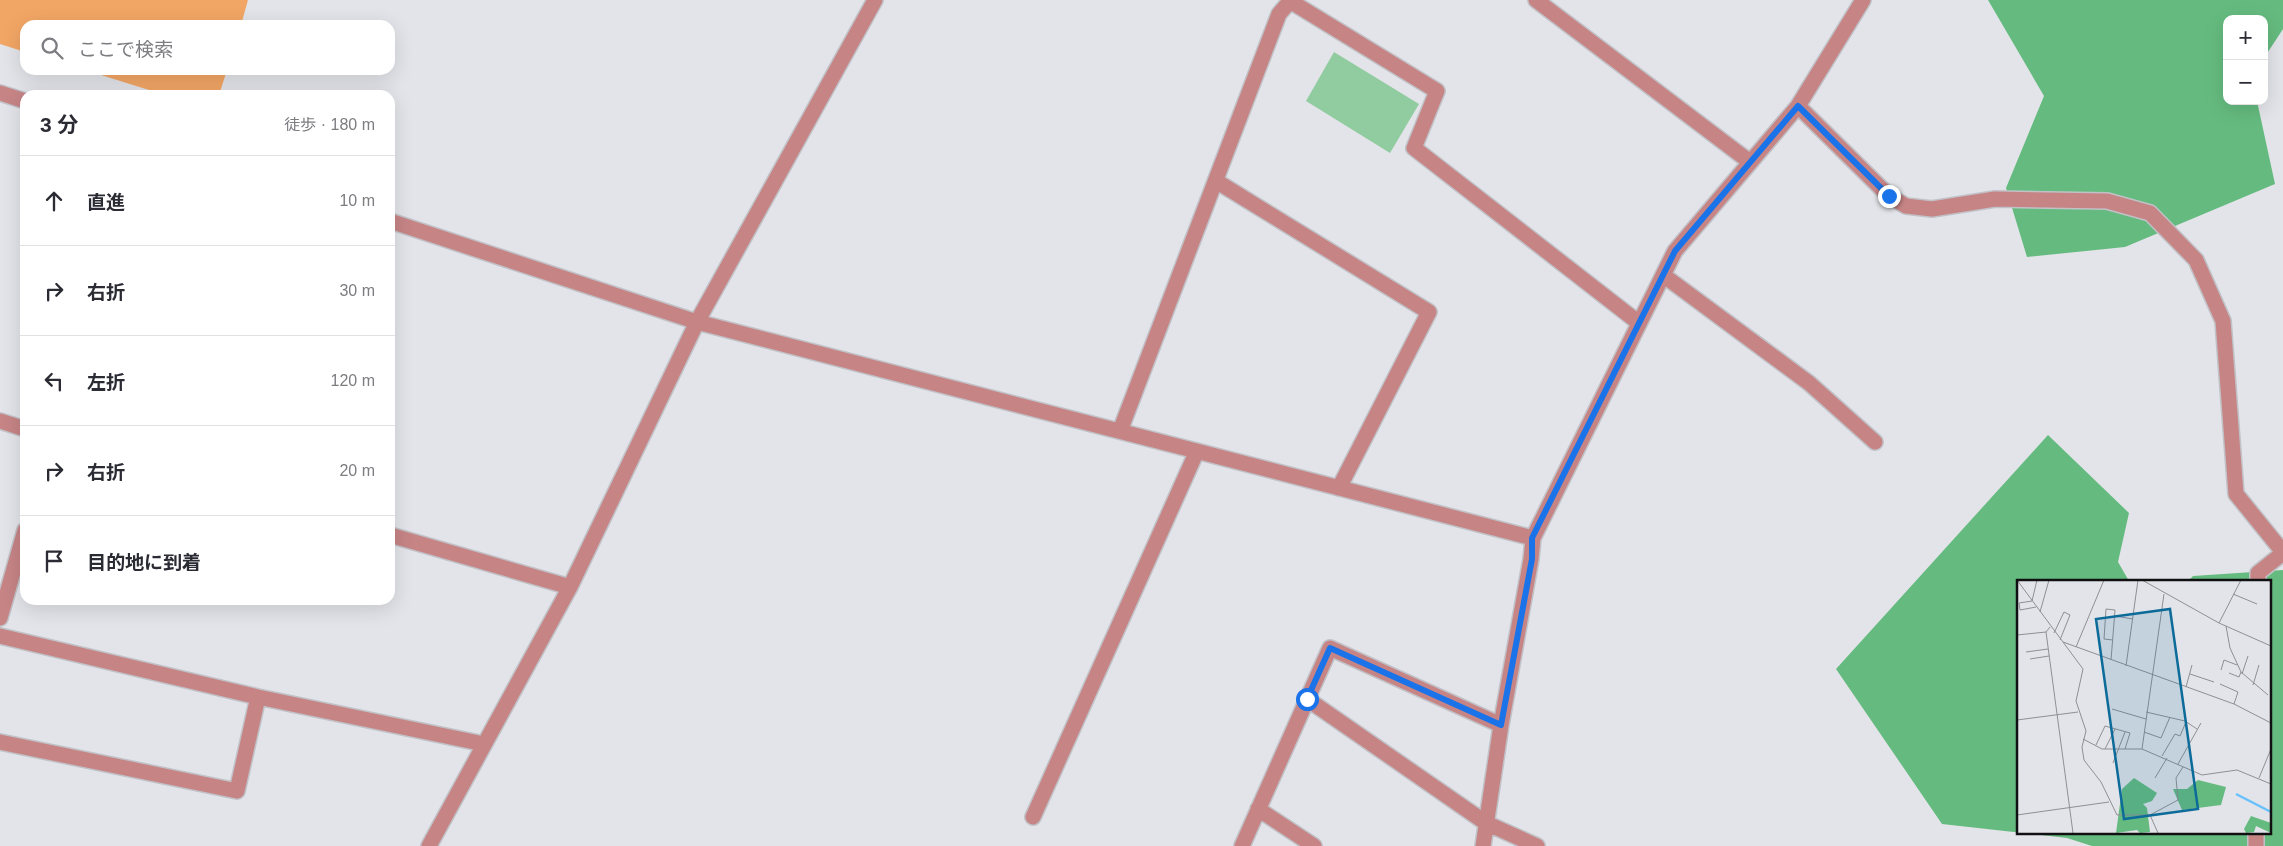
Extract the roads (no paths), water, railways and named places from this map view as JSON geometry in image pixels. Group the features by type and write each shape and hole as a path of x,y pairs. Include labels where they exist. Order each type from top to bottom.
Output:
{"street":[{"path":"429,846 570,587 697,322 875,0"},
{"path":"1536,0 1750,162"},
{"path":"1482,846 1501,725 1532,559 1532,538 1675,251 1798,106 1863,0"},
{"path":"1120,431 1279,14 1291,1 1437,91 1414,148 1639,323"},
{"path":"0,93 20,99"},
{"path":"1798,106 1889,196 1906,206 1932,209 1995,199 2108,201 2150,213 2196,260 2223,322 2236,494 2283,552 2258,573 2258,580"},
{"path":"1216,181 1429,312 1339,488"},
{"path":"395,223 697,322 1532,538"},
{"path":"1663,275 1809,383 1876,442"},
{"path":"0,422 20,428"},
{"path":"1033,817 1197,451"},
{"path":"395,535 570,587"},
{"path":"0,618 20,548"},
{"path":"0,636 258,697 484,744"},
{"path":"1242,846 1330,648 1501,725"},
{"path":"0,742 237,790 258,697"},
{"path":"1307,699 1486,823 1536,846"},
{"path":"1258,808 1314,846"}]}
